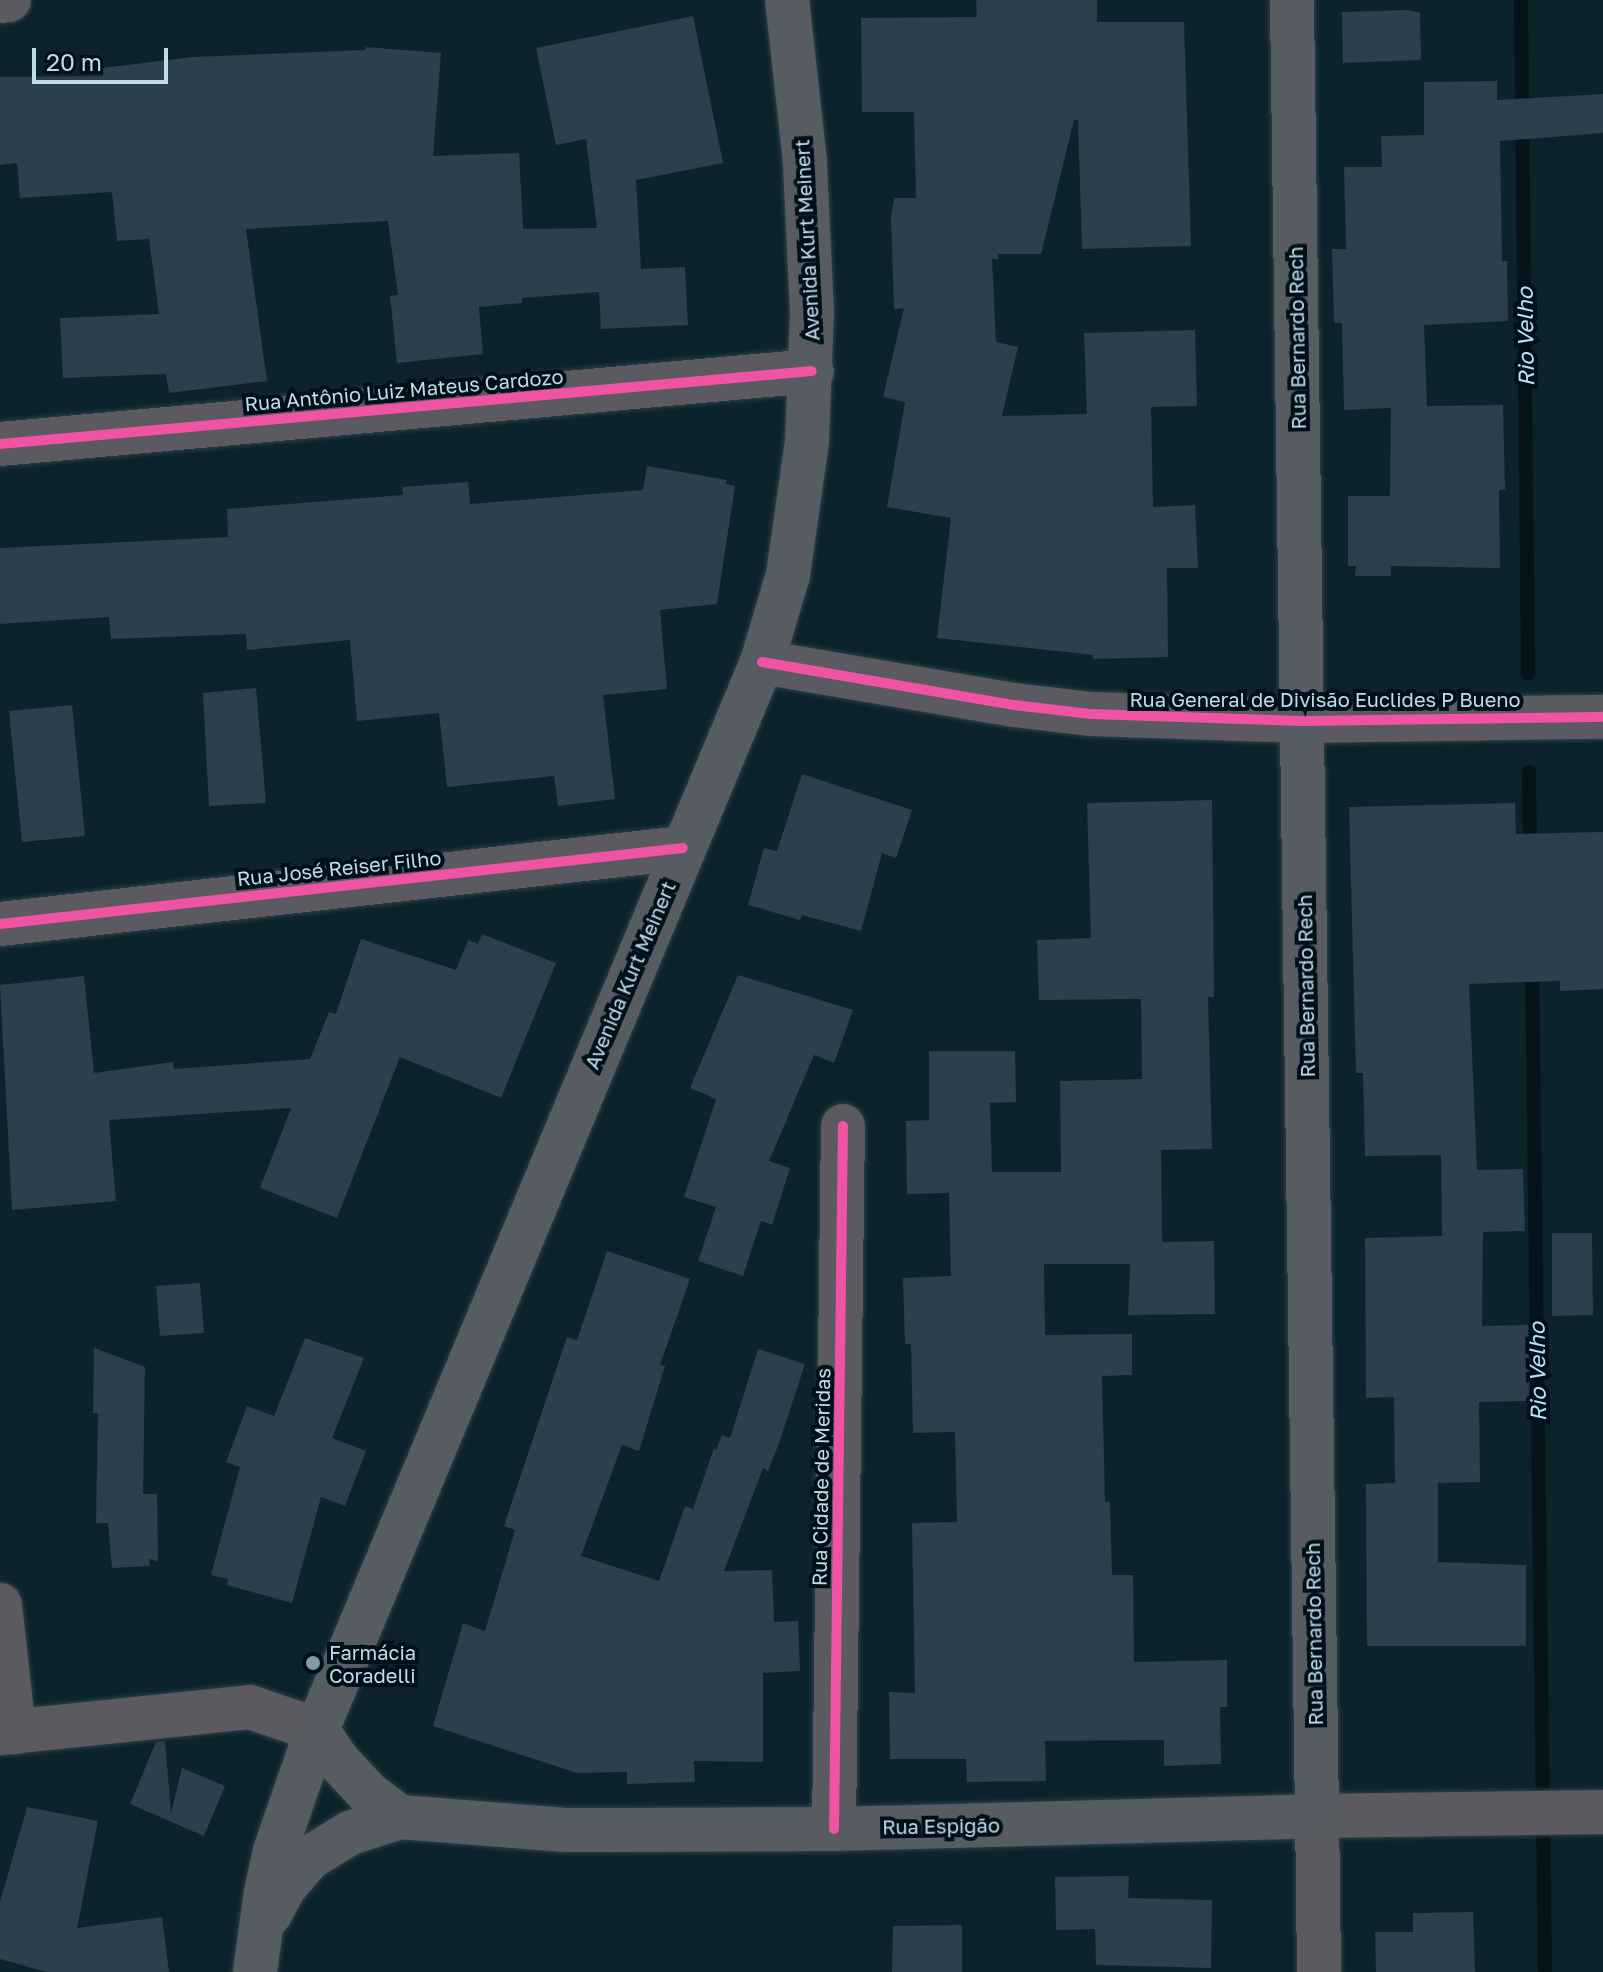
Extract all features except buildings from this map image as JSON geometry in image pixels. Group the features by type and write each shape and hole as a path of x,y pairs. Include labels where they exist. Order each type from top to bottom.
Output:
{"main road":[{"name":"Avenida Kurt Meinert","path":"257,1952 275,1851 317,1730 762,662 788,575 799,517 812,371 811,242 787,0"},
{"name":"Rua Bernardo Rech","path":"1292,0 1317,1816"},
{"path":"317,1730 338,1761 369,1794 400,1817"},
{"name":"Rua Espigão","path":"400,1817 565,1830 834,1829 1317,1816"},
{"path":"257,1952 285,1886 309,1858 350,1833 400,1817"}],"street":[{"path":"0,1 9,0"},
{"name":"Rua Antônio Luiz Mateus Cardozo","path":"0,444 812,371"},
{"name":"Rua General de Divisão Euclides P Bueno","path":"762,662 1014,705 1091,714 1302,721 1603,717"},
{"name":"Rua José Reiser Filho","path":"0,924 683,848"},
{"name":"Rua Cidade de Meridas","path":"834,1829 843,1126"},
{"path":"0,1605 7,1733 250,1707 317,1730"},
{"name":"Rua Espigão","path":"1317,1816 1567,1812"},
{"name":"Rua Bernardo Rech","path":"1317,1816 1319,1972"}],"waterway":[{"name":"Rio Velho","path":"1521,0 1528,674"},
{"name":"Rio Velho","path":"1529,772 1530,851"},
{"name":"Rio Velho","path":"1532,964 1545,1972"}],"cycle path":[{"path":"0,444 812,371"},
{"path":"762,662 1014,705 1091,714 1302,721 1603,717"},
{"path":"0,924 683,848"},
{"path":"834,1829 843,1126"}],"place":[{"name":"Farmácia Coradelli","path":"313,1663"}]}
